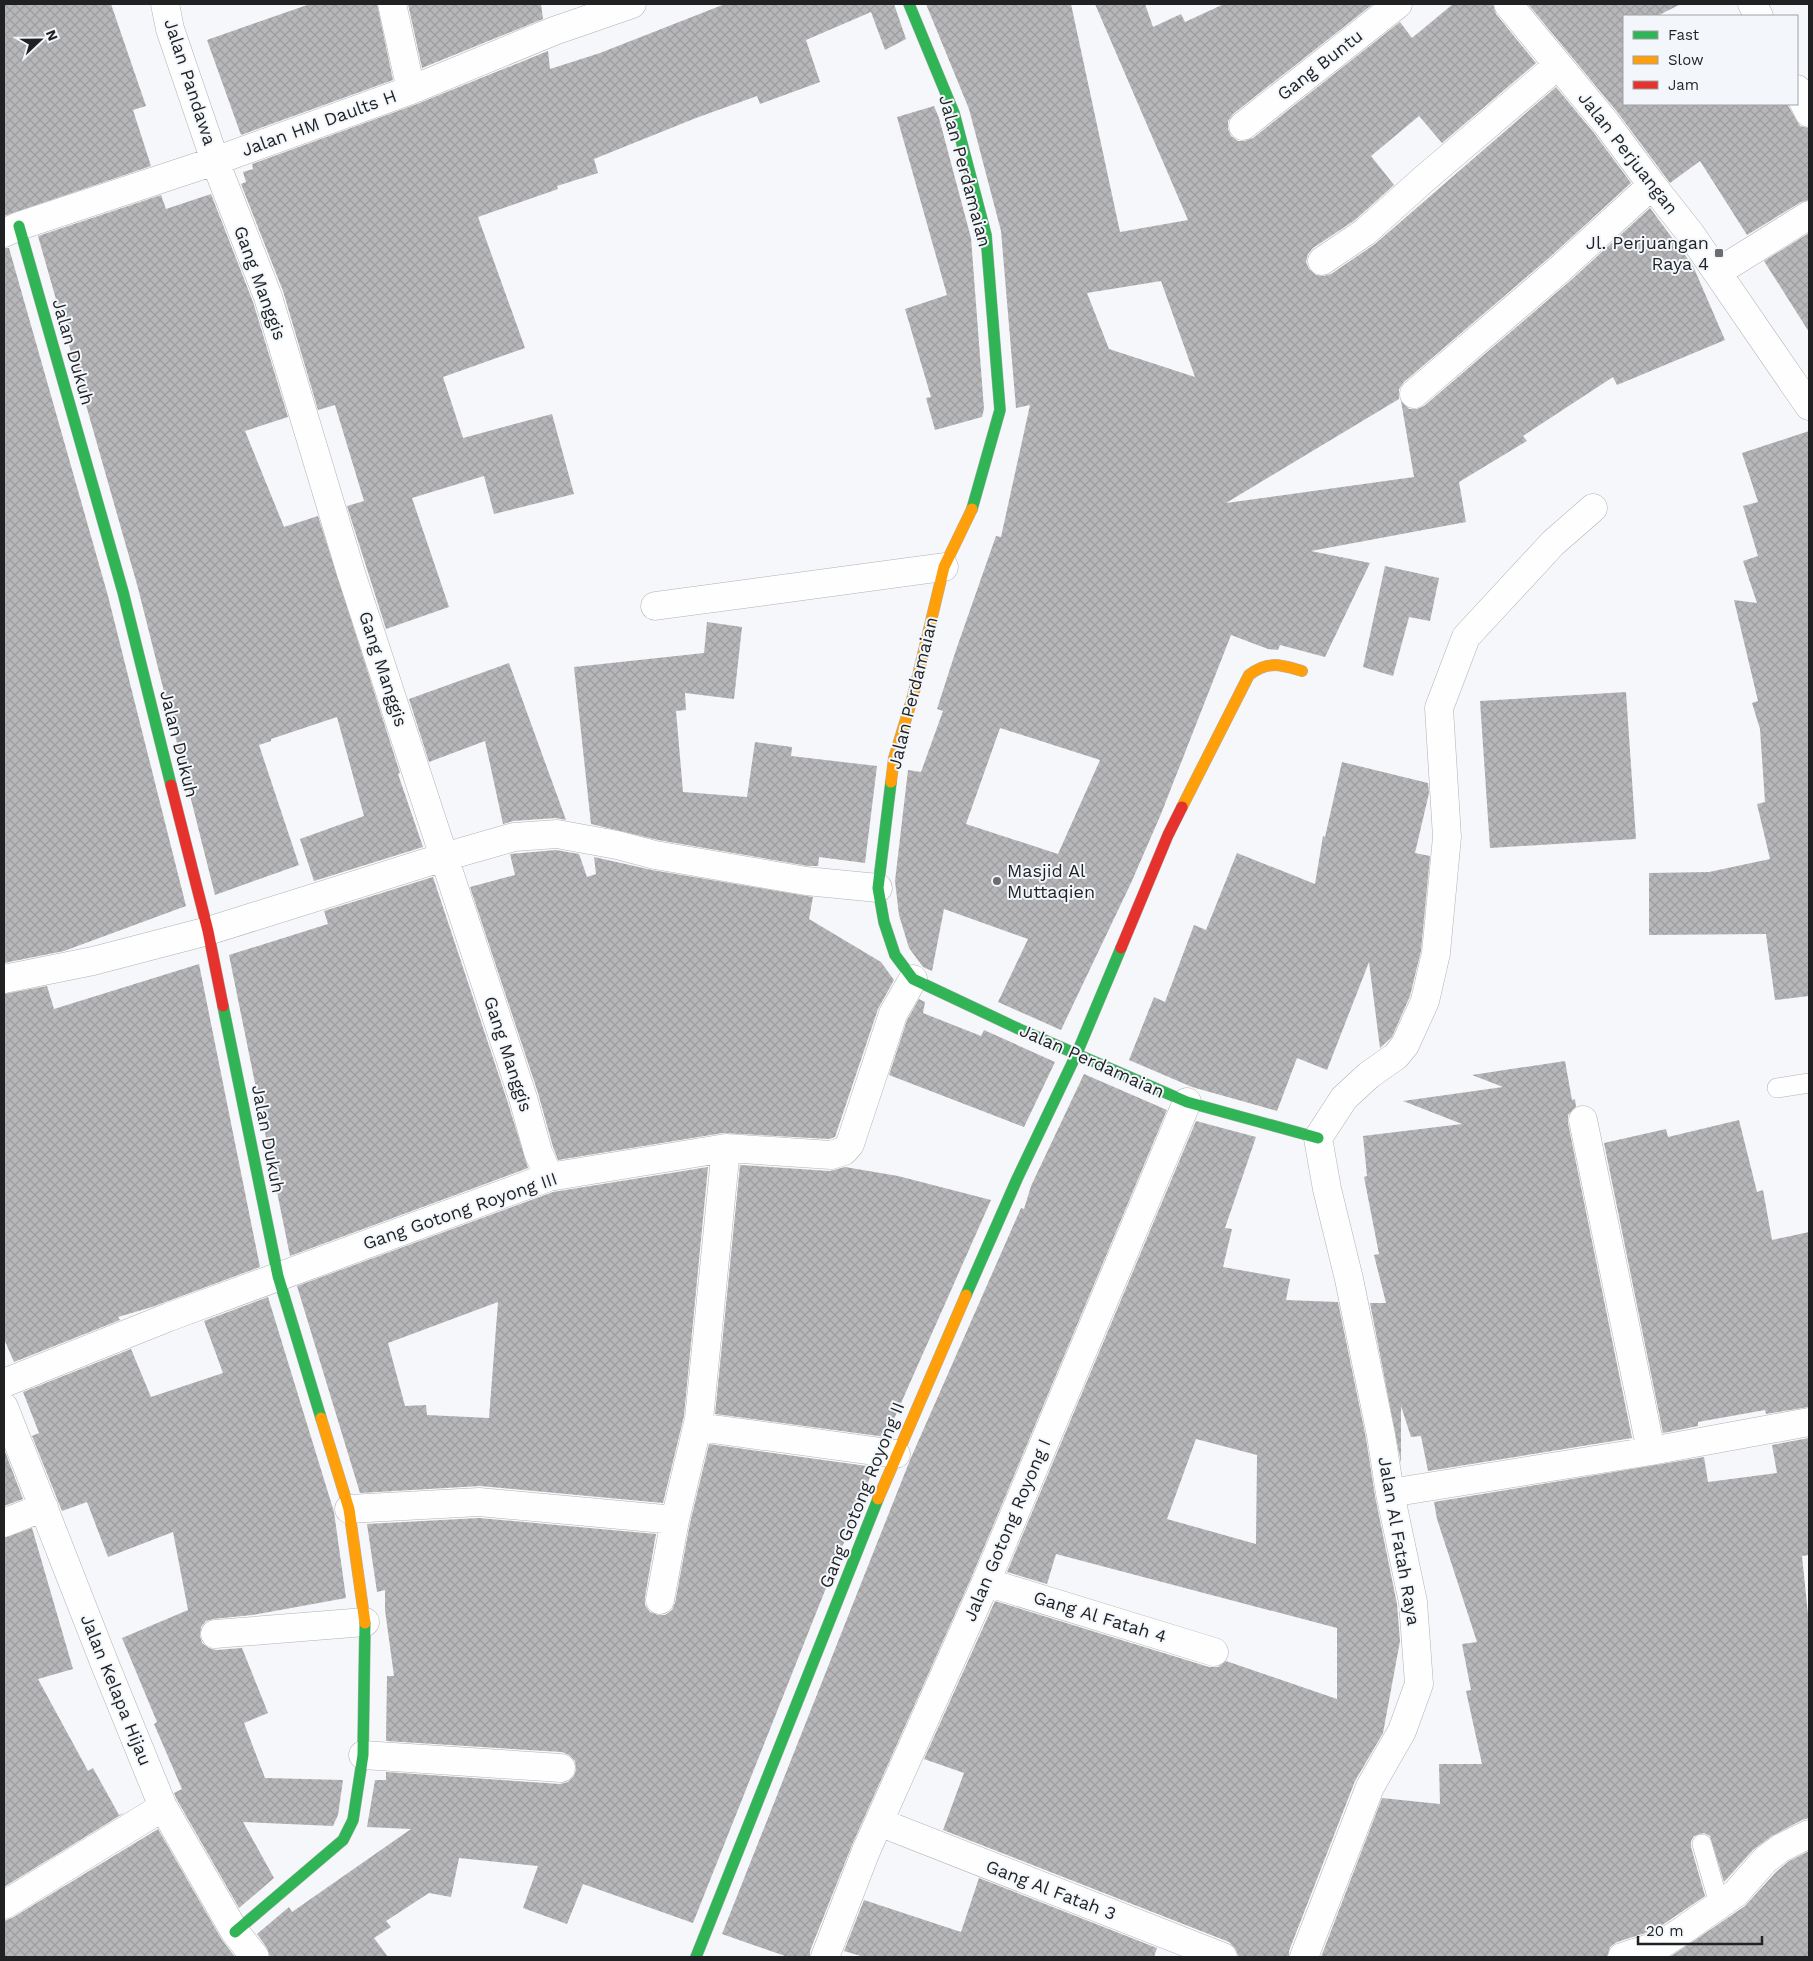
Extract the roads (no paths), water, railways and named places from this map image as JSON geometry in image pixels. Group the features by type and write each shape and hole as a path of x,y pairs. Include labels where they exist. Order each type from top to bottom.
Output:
{"street":[{"name":"Jalan Pandawa","path":"166,4 170,29 215,161"},
{"path":"392,4 411,90"},
{"name":"Jalan HM Daults H","path":"12,230 215,161 411,90 554,31 632,4"},
{"name":"Jalan Perdamaian","path":"909,4 954,113 986,235 1000,410 975,502 944,567 913,696 894,758 878,888 884,922 895,955 912,979 1019,1029 1187,1102 1318,1138"},
{"name":"Gang Buntu","path":"1244,126 1398,4"},
{"name":"Jalan Perjuangan","path":"1508,4 1606,123 1690,233 1809,406"},
{"path":"1752,4 1758,15"},
{"path":"1322,261 1365,232 1558,65"},
{"path":"1798,91 1809,113"},
{"name":"Gang Manggis","path":"215,161 268,297 351,572 523,1098 538,1152 549,1177"},
{"path":"1414,394 1560,269 1652,185"},
{"path":"1718,272 1809,214"},
{"name":"Jalan Dukuh","path":"12,230 123,592 208,931 278,1276 349,1509 365,1622 363,1755 353,1820 343,1840 235,1932"},
{"path":"1318,1138 1344,1098 1369,1075 1396,1056 1406,1045 1425,1000 1436,953 1447,837 1439,708 1466,637 1553,543 1593,508"},
{"path":"655,606 944,567"},
{"name":"Gang Gotong Royong II","path":"696,1957 896,1454 1017,1178 1077,1053 1168,835 1249,675 1256,668 1274,663 1302,671"},
{"path":"4,979 93,961 208,931 444,857 514,838 557,834 618,844 655,855 752,872 806,881 878,888"},
{"name":"Gang Gotong Royong III","path":"4,1384 169,1317 549,1177 726,1148 831,1155 844,1151 850,1144 893,1014 912,979"},
{"name":"Jalan Gotong Royong I","path":"826,1957 879,1822 986,1582 1187,1102"},
{"path":"1582,1120 1651,1451"},
{"name":"Jalan Al Fatah Raya","path":"1304,1957 1370,1787 1402,1731 1419,1684 1413,1602 1349,1278 1327,1189 1318,1138"},
{"path":"660,1600 675,1520 698,1427 726,1148"},
{"name":"Jalan Kelapa Hijau","path":"4,1408 163,1807 235,1932 255,1957"},
{"path":"1390,1493 1651,1451 1809,1422"},
{"path":"698,1427 896,1454"},
{"path":"349,1509 479,1502 675,1520"},
{"path":"4,1523 44,1507"},
{"name":"Gang Al Fatah 4","path":"986,1582 1214,1652"},
{"path":"215,1634 365,1622"},
{"path":"363,1755 561,1768"},
{"path":"4,1905 163,1807"},
{"name":"Gang Al Fatah 3","path":"879,1822 1223,1957"},
{"path":"1622,1957 1662,1944 1736,1893 1765,1860 1781,1848 1809,1834"}],"lane":[{"path":"1777,1088 1809,1083"},
{"path":"1702,1844 1719,1904"}],"place":[{"name":"Jl. Perjuangan Raya 4","path":"1719,253"},
{"name":"Masjid Al Muttaqien","path":"997,881"}]}
